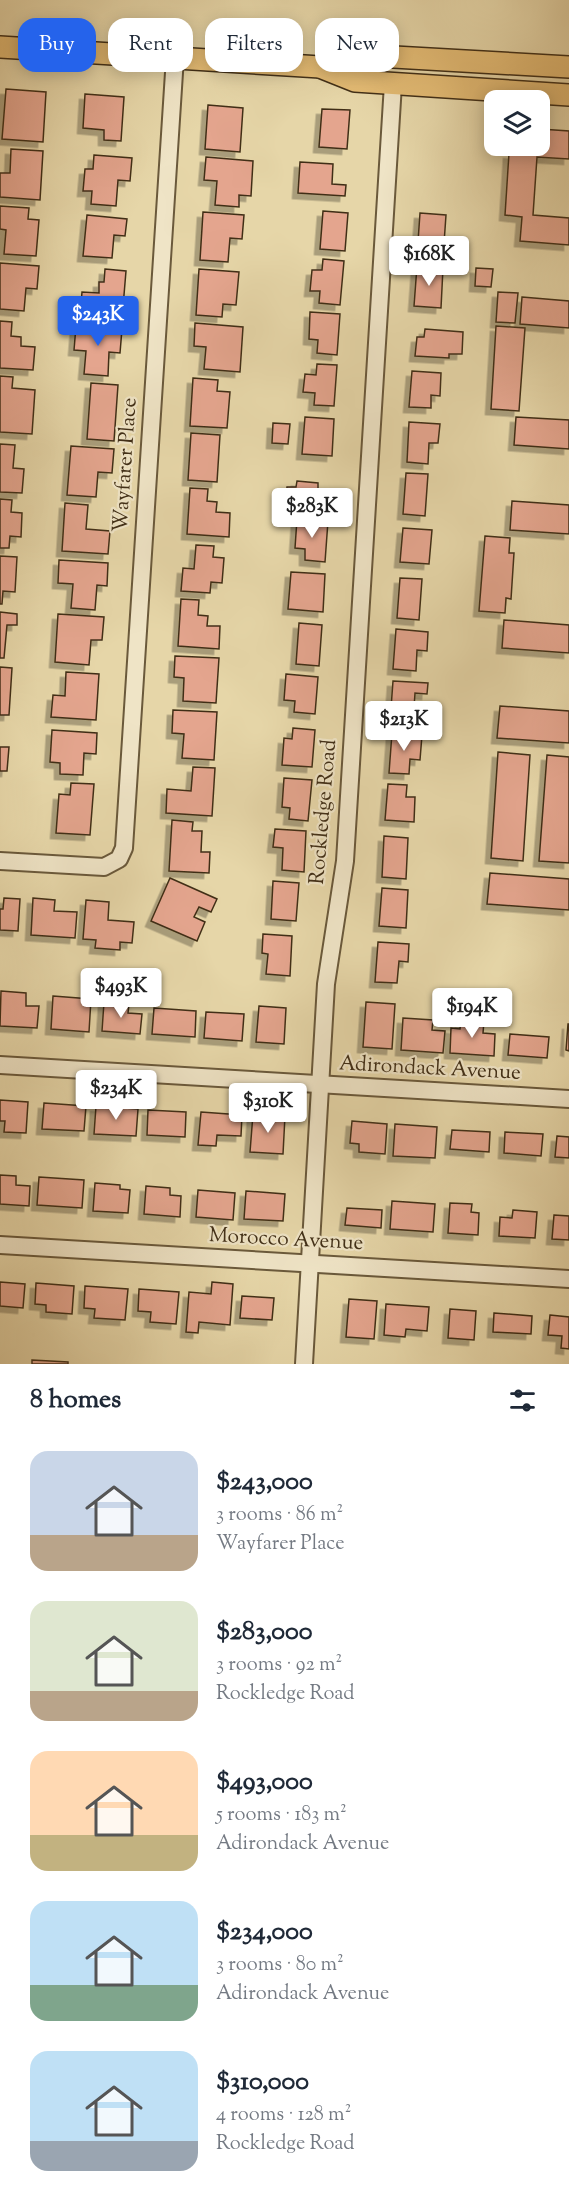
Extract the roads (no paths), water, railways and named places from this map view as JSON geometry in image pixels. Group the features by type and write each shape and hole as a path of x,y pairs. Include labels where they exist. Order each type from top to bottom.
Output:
{"main road":[{"path":"0,46 108,53"},
{"path":"399,57 569,67"},
{"path":"193,58 315,67"},
{"path":"332,72 355,81 569,95"}],"street":[{"name":"Wayfarer Place","path":"0,861 104,867 119,859 124,848 174,72"},
{"name":"Rockledge Road","path":"304,1364 327,984 345,861 393,84"},
{"name":"Adirondack Avenue","path":"0,1065 569,1099"},
{"name":"Morocco Avenue","path":"0,1245 569,1279"}]}
